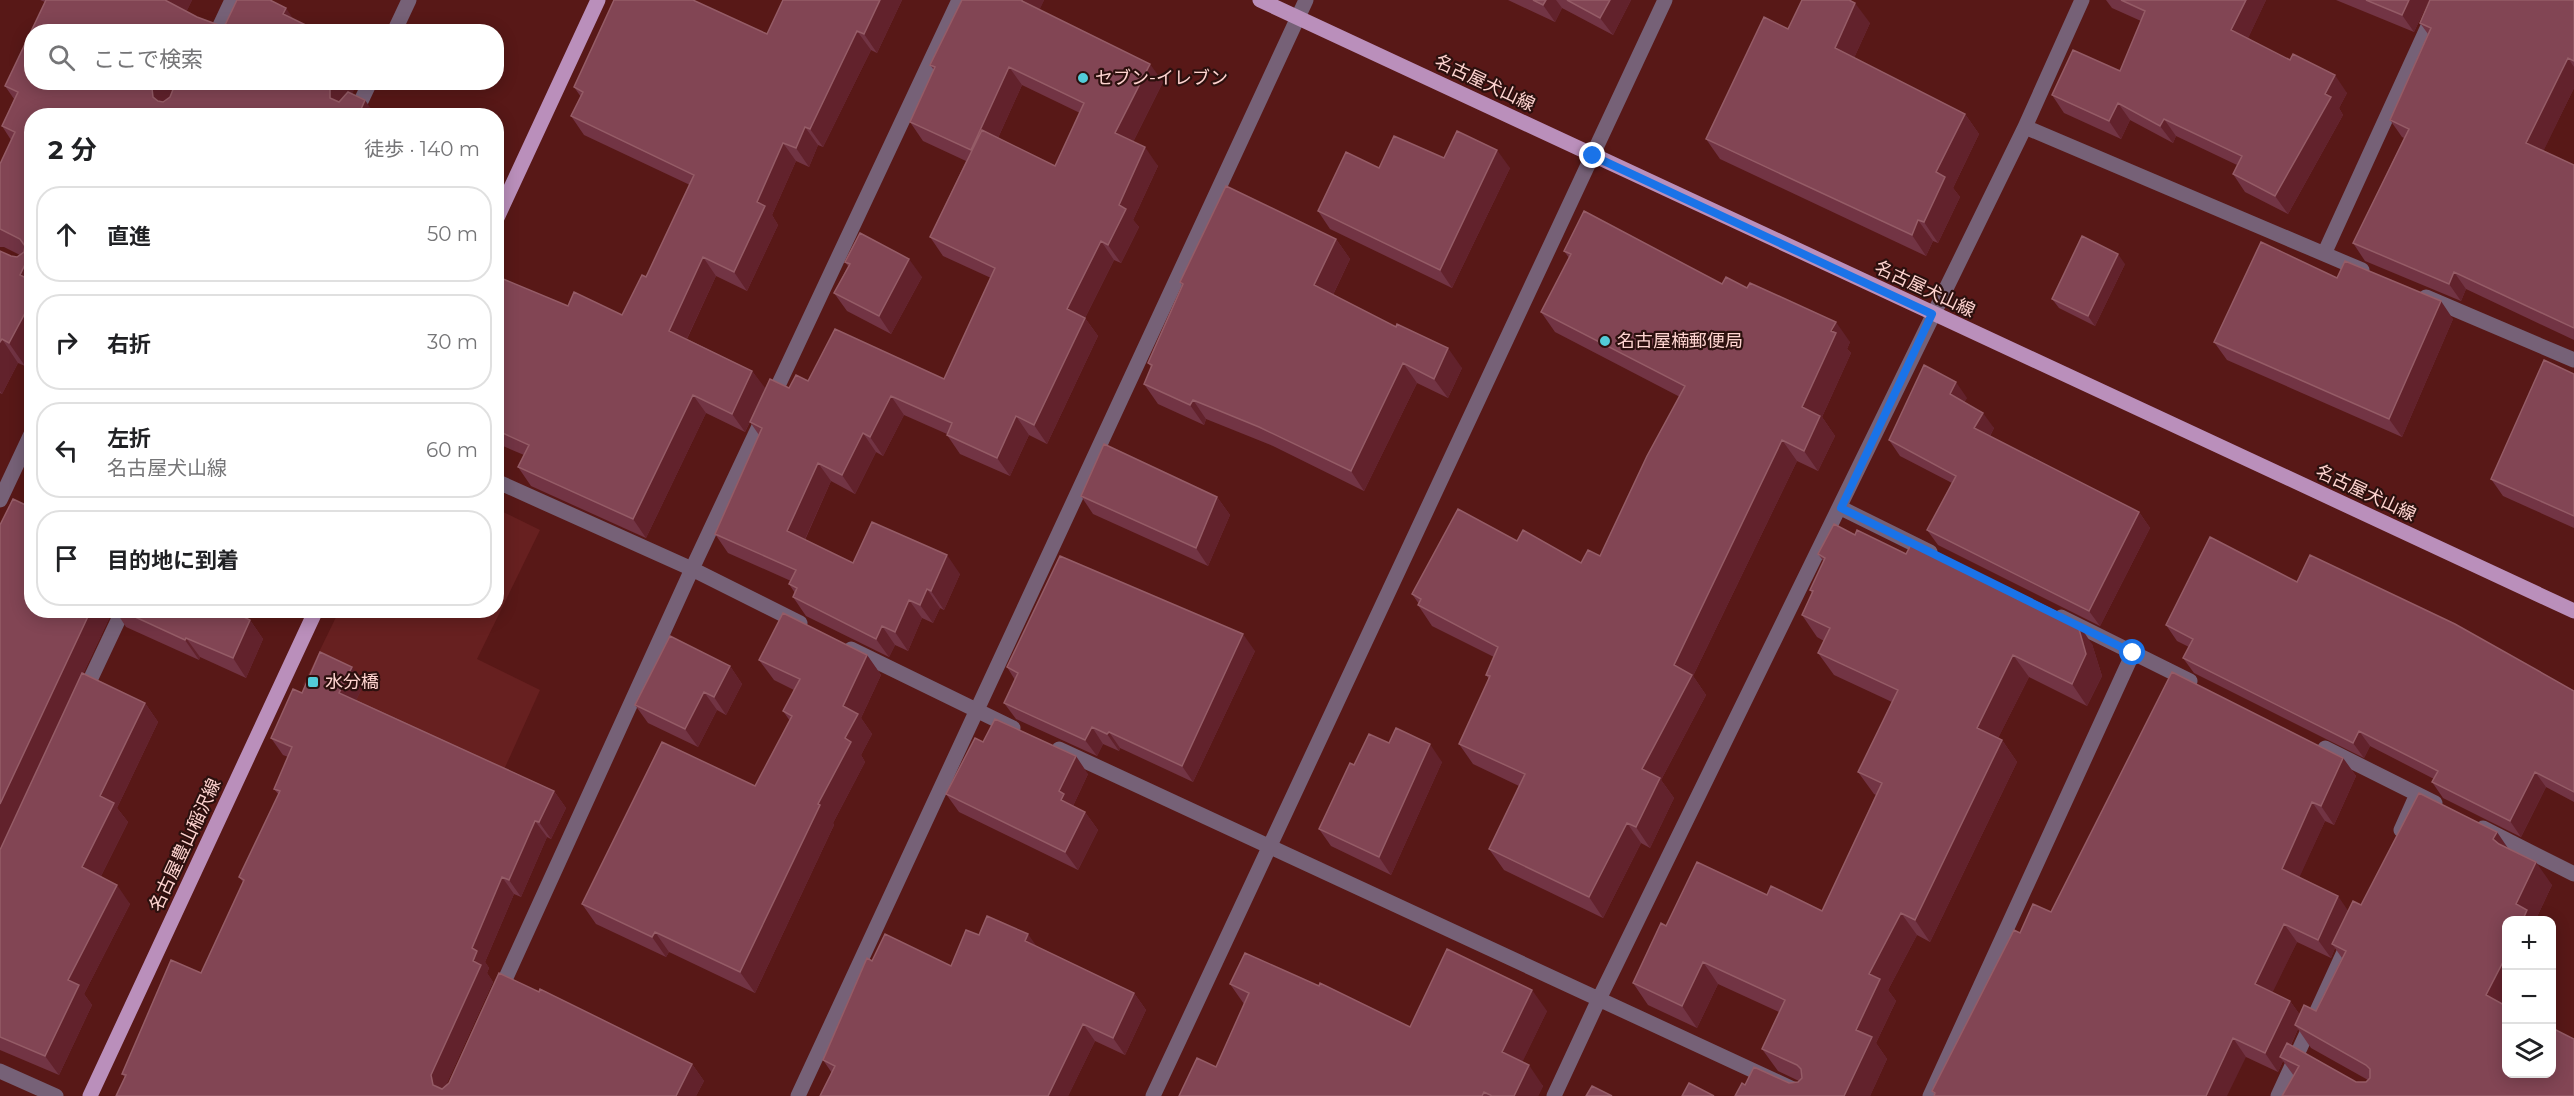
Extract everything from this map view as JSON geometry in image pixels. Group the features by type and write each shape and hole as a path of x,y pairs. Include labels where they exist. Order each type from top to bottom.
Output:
{"main road":[{"path":"504,203 598,0"},
{"name":"名古屋犬山線","path":"1260,0 2574,611"},
{"name":"名古屋豊山稲沢線","path":"90,1096 312,618"}],"street":[{"path":"221,24 232,0"},
{"path":"398,24 409,0"},
{"path":"491,1010 692,569 959,0"},
{"path":"798,1096 1306,0"},
{"path":"1153,1096 1665,0"},
{"path":"1554,1096 1599,999 1841,508 1932,314 2025,127 2082,0"},
{"path":"2324,255 2440,0"},
{"path":"358,108 366,90"},
{"path":"2025,127 2379,278"},
{"path":"2411,291 2574,360"},
{"path":"0,500 24,449"},
{"path":"504,485 692,569 818,632"},
{"path":"1841,508 1945,560"},
{"path":"2049,611 2206,690"},
{"path":"78,706 119,618"},
{"path":"839,643 976,712 1269,845 1808,1096"},
{"path":"1930,1096 2133,653"},
{"path":"2312,742 2448,810"},
{"path":"2392,848 2417,795"},
{"path":"2469,821 2574,874"},
{"path":"2278,1096 2303,1054 2358,923"},
{"path":"0,1071 56,1096"}],"shaded area":[{"path":"504,512 540,530 504,604"},
{"path":"336,618 497,618 477,659 540,690 502,774 303,685"}],"building":[{"path":"46,0 165,0 216,24 35,24"},
{"path":"237,0 270,0 286,8 283,14 304,24 225,24"},
{"path":"614,0 693,0 767,34 783,0 880,0 864,34 857,31 810,129 805,127 796,148 783,143 757,202 765,206 734,272 703,257 669,331 752,371 732,414 693,395 633,519 518,467 529,445 504,434 504,279 568,306 574,292 622,315 642,275 646,277 694,175 571,116 583,92 574,87"},
{"path":"962,0 1022,0 1150,64 1115,133 1145,147 1119,205 1126,209 1108,245 1101,241 1067,309 1085,318 1034,425 1016,416 997,458 947,435 952,423 891,396 870,437 863,433 842,475 818,463 787,531 853,563 872,522 947,555 931,591 927,589 920,605 909,600 895,632 882,626 876,639 793,597 797,588 789,584 796,570 715,534 762,428 750,422 770,379 789,388 796,375 808,381 835,329 944,379 995,268 930,237 982,130 1055,166 1084,103 1009,67 971,150 910,122 935,67 930,65"},
{"path":"1533,0 1546,0 1543,5"},
{"path":"1567,0 1610,0 1600,18"},
{"path":"1802,0 1849,0 1855,3 1835,48 1965,114 1936,172 1945,177 1924,222 1918,220 1912,235 1706,139 1764,17 1788,29"},
{"path":"2121,0 2246,0 2231,30 2290,60 2293,54 2335,75 2325,94 2331,97 2275,196 2233,174 2242,156 2164,119 2160,126 2118,103 2109,121 2052,95 2073,50 2120,71 2145,11"},
{"path":"2366,0 2409,0 2402,15"},
{"path":"2430,0 2574,0 2574,61 2568,58 2526,143 2574,165 2574,328 2454,272 2449,284 2353,243 2409,129 2390,120 2431,28 2420,23"},
{"path":"24,46 24,90 152,90 153,97 163,102 170,97 173,90 330,90 330,98 339,102 348,92 365,100 362,108 24,108 24,245 20,239 0,229 0,164 15,132 2,126 18,92 5,86"},
{"path":"1457,131 1497,150 1440,270 1318,211 1346,152 1379,168 1394,136 1444,158"},
{"path":"1226,186 1336,239 1314,285 1396,327 1397,324 1448,348 1434,379 1403,363 1351,471 1259,427 1193,400 1190,405 1144,384 1152,365 1148,363 1183,284 1180,282"},
{"path":"1584,211 1722,284 1726,277 1747,288 1750,283 1836,322 1831,331 1836,333 1802,407 1820,416 1804,451 1782,440 1674,665 1692,675 1642,769 1660,778 1636,827 1627,823 1589,897 1489,849 1525,774 1459,744 1490,676 1486,675 1498,647 1418,605 1421,599 1412,594 1458,509 1517,541 1523,530 1581,563 1588,550 1600,556 1647,456 1685,386 1541,312 1571,254 1564,251"},
{"path":"860,233 909,259 879,316 834,293 850,264 845,262"},
{"path":"2082,236 2118,254 2088,316 2052,299"},
{"path":"2261,242 2337,278 2345,261 2441,301 2389,419 2214,342"},
{"path":"0,251 17,257 24,252 24,267 20,275 24,277 24,315 9,343 2,339 0,342"},
{"path":"2544,360 2574,374 2574,516 2491,479"},
{"path":"1924,365 1956,382 1950,394 1983,413 1974,428 2139,512 2089,611 1927,530 1956,476 1889,440"},
{"path":"1104,444 1217,497 1196,548 1081,496"},
{"path":"13,499 24,504 24,618 87,618 0,804 0,525"},
{"path":"1834,524 1855,535 1857,530 1906,554 1913,541 2077,622 2086,654 2072,684 2013,655 1977,728 2002,740 1915,920 1901,913 1869,974 1880,979 1856,1030 1872,1037 1844,1096 1735,1096 1742,1083 1745,1085 1754,1067 1789,1083 1798,1082 1802,1078 1801,1069 1797,1065 1762,1049 1785,1000 1703,962 1682,1006 1633,983 1661,923 1666,926 1697,862 1767,895 1771,886 1822,911 1882,783 1858,772 1898,690 1818,653 1830,628 1802,615 1813,591 1810,590 1825,558 1818,554"},
{"path":"2210,537 2297,582 2310,555 2455,624 2574,691 2574,792 2535,772 2510,821 2432,782 2438,771 2359,731 2353,743 2183,658 2193,639 2166,625"},
{"path":"1060,556 1243,634 1182,766 1109,732 1107,734 1092,727 1085,740 1004,703 1018,673 1007,667"},
{"path":"783,613 867,655 843,706 858,714 845,738 851,742 818,804 820,805 740,972 655,932 652,937 582,904 662,742 755,786 792,716 783,711 800,679 759,660"},
{"path":"137,618 246,618 250,620 233,658 186,638 185,640"},
{"path":"670,636 730,666 714,697 704,692 685,729 635,705"},
{"path":"320,652 352,667 339,693 554,791 539,822 535,821 509,880 502,877 472,948 477,951 473,961 481,965 431,1075 433,1085 442,1089 449,1083 499,973 539,992 540,989 692,1064 676,1096 116,1096 126,1075 122,1074 171,960 201,973 244,880 239,877 280,791 274,789 292,747 271,738 293,689 302,693"},
{"path":"2172,672 2343,758 2321,806 2312,802 2282,869 2338,896 2318,940 2284,924 2255,984 2290,1001 2265,1053 2233,1038 2206,1096 1934,1096 1935,1093 1932,1091 2014,930 2020,933 2033,904 2051,912"},
{"path":"82,673 145,703 100,796 114,803 82,867 117,885 68,980 79,985 45,1056 0,1037 0,850"},
{"path":"995,719 1076,756 1059,791 1064,794 1061,800 1085,812 1065,852 946,794 975,738 983,742"},
{"path":"1396,728 1430,744 1379,857 1319,829 1350,763 1354,765 1369,734 1389,743"},
{"path":"2419,793 2497,832 2493,839 2499,844 2536,862 2516,904 2527,910 2524,916 2502,916 2502,964 2486,995 2502,1004 2502,1078 2556,1078 2556,1030 2574,1039 2574,1096 2282,1096 2299,1066 2280,1057 2287,1043 2356,1082 2366,1082 2370,1078 2370,1069 2366,1065 2295,1025 2304,1005 2316,1011 2346,951 2332,944 2353,901 2361,905"},
{"path":"987,916 1028,934 1025,941 1134,993 1113,1038 1083,1024 1048,1096 820,1096 835,1066 823,1060 867,958 872,961 885,934 951,966 966,930 979,935"},
{"path":"1447,949 1532,990 1502,1052 1529,1065 1514,1096 1492,1096 1484,1092 1482,1096 1179,1096 1197,1058 1216,1067 1249,993 1230,984 1245,953 1319,986 1320,983 1410,1027"},
{"path":"1689,1083 1714,1096 1682,1096"},
{"path":"1592,1086 1612,1096 1586,1096"}],"place":[{"name":"セブン-イレブン","path":"1083,78"},
{"name":"名古屋楠郵便局","path":"1605,341"},
{"name":"水分橋","path":"313,682"}],"route":[{"path":"1593,156 1932,314 1841,508 2133,653"}]}
